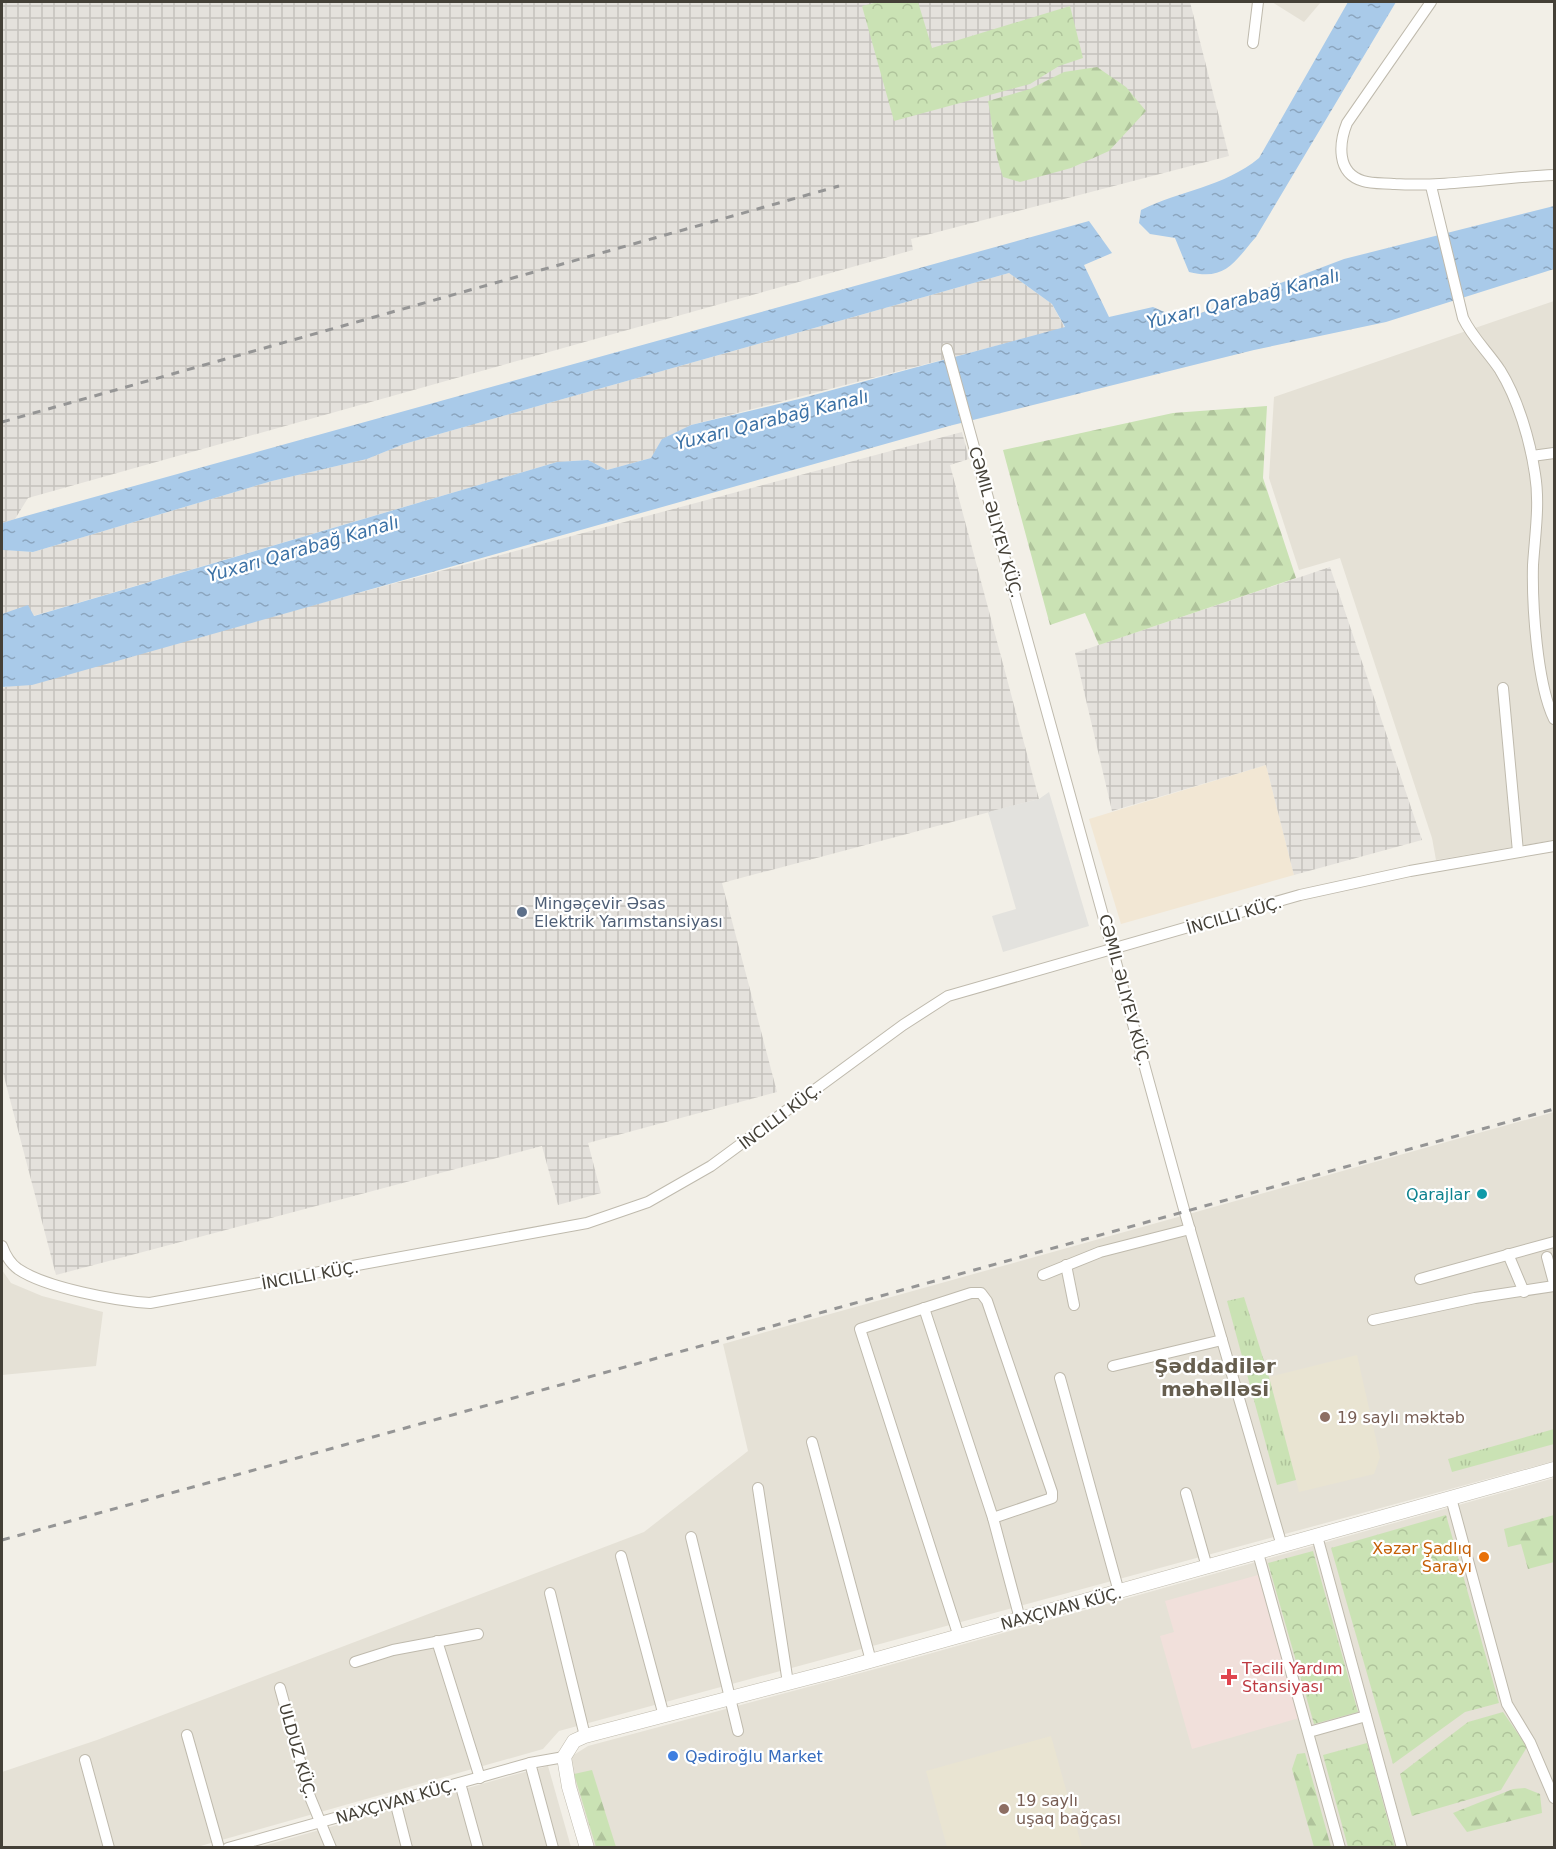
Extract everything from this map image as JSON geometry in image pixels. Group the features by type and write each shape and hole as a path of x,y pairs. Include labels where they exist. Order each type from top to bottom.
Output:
{"street":[{"path":"1253,43 1258,2"},
{"path":"1431,2 1347,123 1341,139 1341,152 1347,170 1362,181 1431,186 1554,175"},
{"path":"1431,186 1436,216 1457,299 1468,328 1501,372 1521,420 1532,456 1538,509 1534,604 1545,691 1554,719"},
{"name":"CƏMIL ƏLIYEV KÜÇ.","path":"947,349 1190,1229 1282,1546"},
{"path":"1532,456 1554,453"},
{"path":"1503,688 1518,852"},
{"name":"İNCILLI KÜÇ.","path":"2,1246 17,1268 32,1276 98,1297 150,1303 587,1223 648,1202 711,1166 903,1024 948,996 1300,896 1410,871 1554,846"},
{"path":"1043,1275 1100,1252 1190,1229"},
{"path":"1420,1279 1554,1242"},
{"path":"1508,1254 1524,1292"},
{"path":"1373,1320 1475,1298 1524,1292 1554,1285 1547,1257"},
{"path":"1066,1264 1074,1305"},
{"path":"959,1637 860,1329 971,1293 981,1293 987,1301 1052,1492 1052,1498 1044,1502 993,1518"},
{"path":"924,1308 993,1518 1020,1619"},
{"path":"1113,1366 1222,1340"},
{"path":"1060,1378 1119,1592"},
{"path":"812,1442 871,1661"},
{"path":"587,1848 569,1786 567,1752 574,1741 585,1736 959,1637 1554,1469"},
{"path":"758,1488 789,1683"},
{"path":"1186,1493 1208,1567"},
{"path":"1451,1498 1507,1704 1530,1742 1554,1798"},
{"path":"1317,1536 1402,1848"},
{"path":"691,1537 738,1731"},
{"path":"1258,1553 1340,1848"},
{"path":"621,1556 664,1716"},
{"path":"550,1593 585,1736"},
{"path":"355,1662 437,1641 478,1634"},
{"path":"437,1641 480,1778"},
{"name":"ULDUZ KÜÇ.","path":"280,1688 310,1797 331,1848"},
{"path":"1309,1732 1366,1716"},
{"path":"187,1735 219,1848"},
{"path":"228,1848 252,1845 320,1822 567,1752"},
{"path":"85,1760 109,1848"},
{"path":"530,1763 553,1848"},
{"path":"460,1783 478,1848"},
{"path":"395,1801 407,1848"}],"shaded area":[{"path":"2,2 1190,2 1229,156 911,239 913,250 28,498 15,519 2,523"},
{"path":"1272,2 1321,2 1304,22"},
{"path":"1009,273 1052,304 1065,328 691,425 663,439 651,458 607,470 587,460 557,462 33,616 2,614 2,546 3,550 33,552 272,481 367,459 404,444"},
{"path":"1554,301 1554,840 1436,860 1432,838 1340,558 1299,570 1269,478 1274,397"},
{"path":"962,432 969,459 950,465 1039,799 722,883 777,1092 588,1143 601,1193 558,1205 542,1146 56,1275 2,1069 2,688"},
{"path":"1330,567 1422,840 1294,875 1266,765 1112,811 1075,653"},
{"path":"1266,765 1294,875 1121,924 1089,819"},
{"path":"1049,792 1089,926 1003,952 992,916 1016,909 988,812 1039,799"},
{"name":"Şəddadilər məhəlləsi","path":"1554,1112 1554,1461 559,1731 543,1749 197,1847 2,1847 2,1772 97,1740 644,1532 748,1451 723,1344"},
{"path":"2,1270 11,1283 42,1296 103,1312 96,1366 2,1375"},
{"name":"19 saylı məktəb","path":"1357,1355 1380,1457 1374,1474 1299,1492 1269,1377"},
{"path":"1554,1478 1554,1847 593,1847 570,1768 572,1756 588,1746 879,1668"},
{"name":"Təcili Yardım Stansiyası","path":"1258,1575 1299,1718 1192,1749 1160,1636 1174,1632 1165,1601"},
{"name":"19 saylı uşaq bağçası","path":"1051,1736 1082,1847 947,1847 926,1771"},
{"path":"548,1766 571,1847 256,1848 517,1774"}],"green space":[{"path":"878,2 918,2 932,48 1070,6 1083,58 1059,66 1030,84 894,121 862,6"},
{"path":"1097,67 1126,87 1146,111 1109,151 1071,168 1020,182 1003,177 988,101 1030,89 1064,72"},
{"path":"1267,406 1263,478 1296,578 1099,645 1085,613 1050,625 1003,450 1173,413"},
{"path":"1244,1297 1269,1377 1296,1480 1277,1485 1227,1301"},
{"path":"1554,1429 1554,1444 1452,1472 1448,1459"},
{"path":"1446,1515 1499,1703 1465,1712 1393,1764 1331,1548"},
{"path":"1554,1515 1554,1562 1528,1569 1521,1544 1508,1547 1504,1529"},
{"path":"1313,1551 1358,1712 1314,1724 1268,1563"},
{"path":"1503,1712 1527,1747 1501,1790 1412,1816 1400,1774 1468,1722"},
{"path":"1367,1743 1395,1847 1348,1847 1323,1755"},
{"path":"1305,1753 1331,1847 1314,1847 1292,1769 1297,1754"},
{"path":"592,1770 616,1847 596,1847 574,1774"},
{"path":"1525,1788 1540,1794 1542,1813 1467,1832 1453,1813 1513,1789"}],"water":[{"path":"1348,2 1396,2 1256,237 1235,261 1221,271 1212,274 1189,272 1175,238 1150,234 1139,223 1141,210 1231,176 1259,158"},
{"name":"Yuxarı Qarabağ Kanalı","path":"1554,206 1554,269 1386,322 1254,350 949,426 32,685 2,687 2,614 28,605 34,616 557,462 588,460 607,470 651,458 662,439 691,425 799,399 1065,327 1052,304 1009,273 404,444 367,459 272,481 33,552 3,550 2,523 1089,221 1112,253 1084,265 1109,317 1153,307 1176,317 1201,313 1344,259"}],"railway":[{"path":"2,422 839,186"},
{"path":"2,1540 1554,1109"}],"place":[{"name":"Mingəçevir Əsas Elektrik Yarımstansiyası","path":"522,912"},
{"name":"Qarajlar","path":"1482,1194"},
{"name":"19 saylı məktəb","path":"1325,1417"},
{"name":"Xəzər Şadlıq Sarayı","path":"1484,1557"},
{"name":"Təcili Yardım Stansiyası","path":"1229,1677"},
{"name":"Qədiroğlu Market","path":"673,1756"},
{"name":"19 saylı uşaq bağçası","path":"1004,1809"}],"district":[{"name":"Şəddadilər məhəlləsi","path":"1215,1378"}]}
